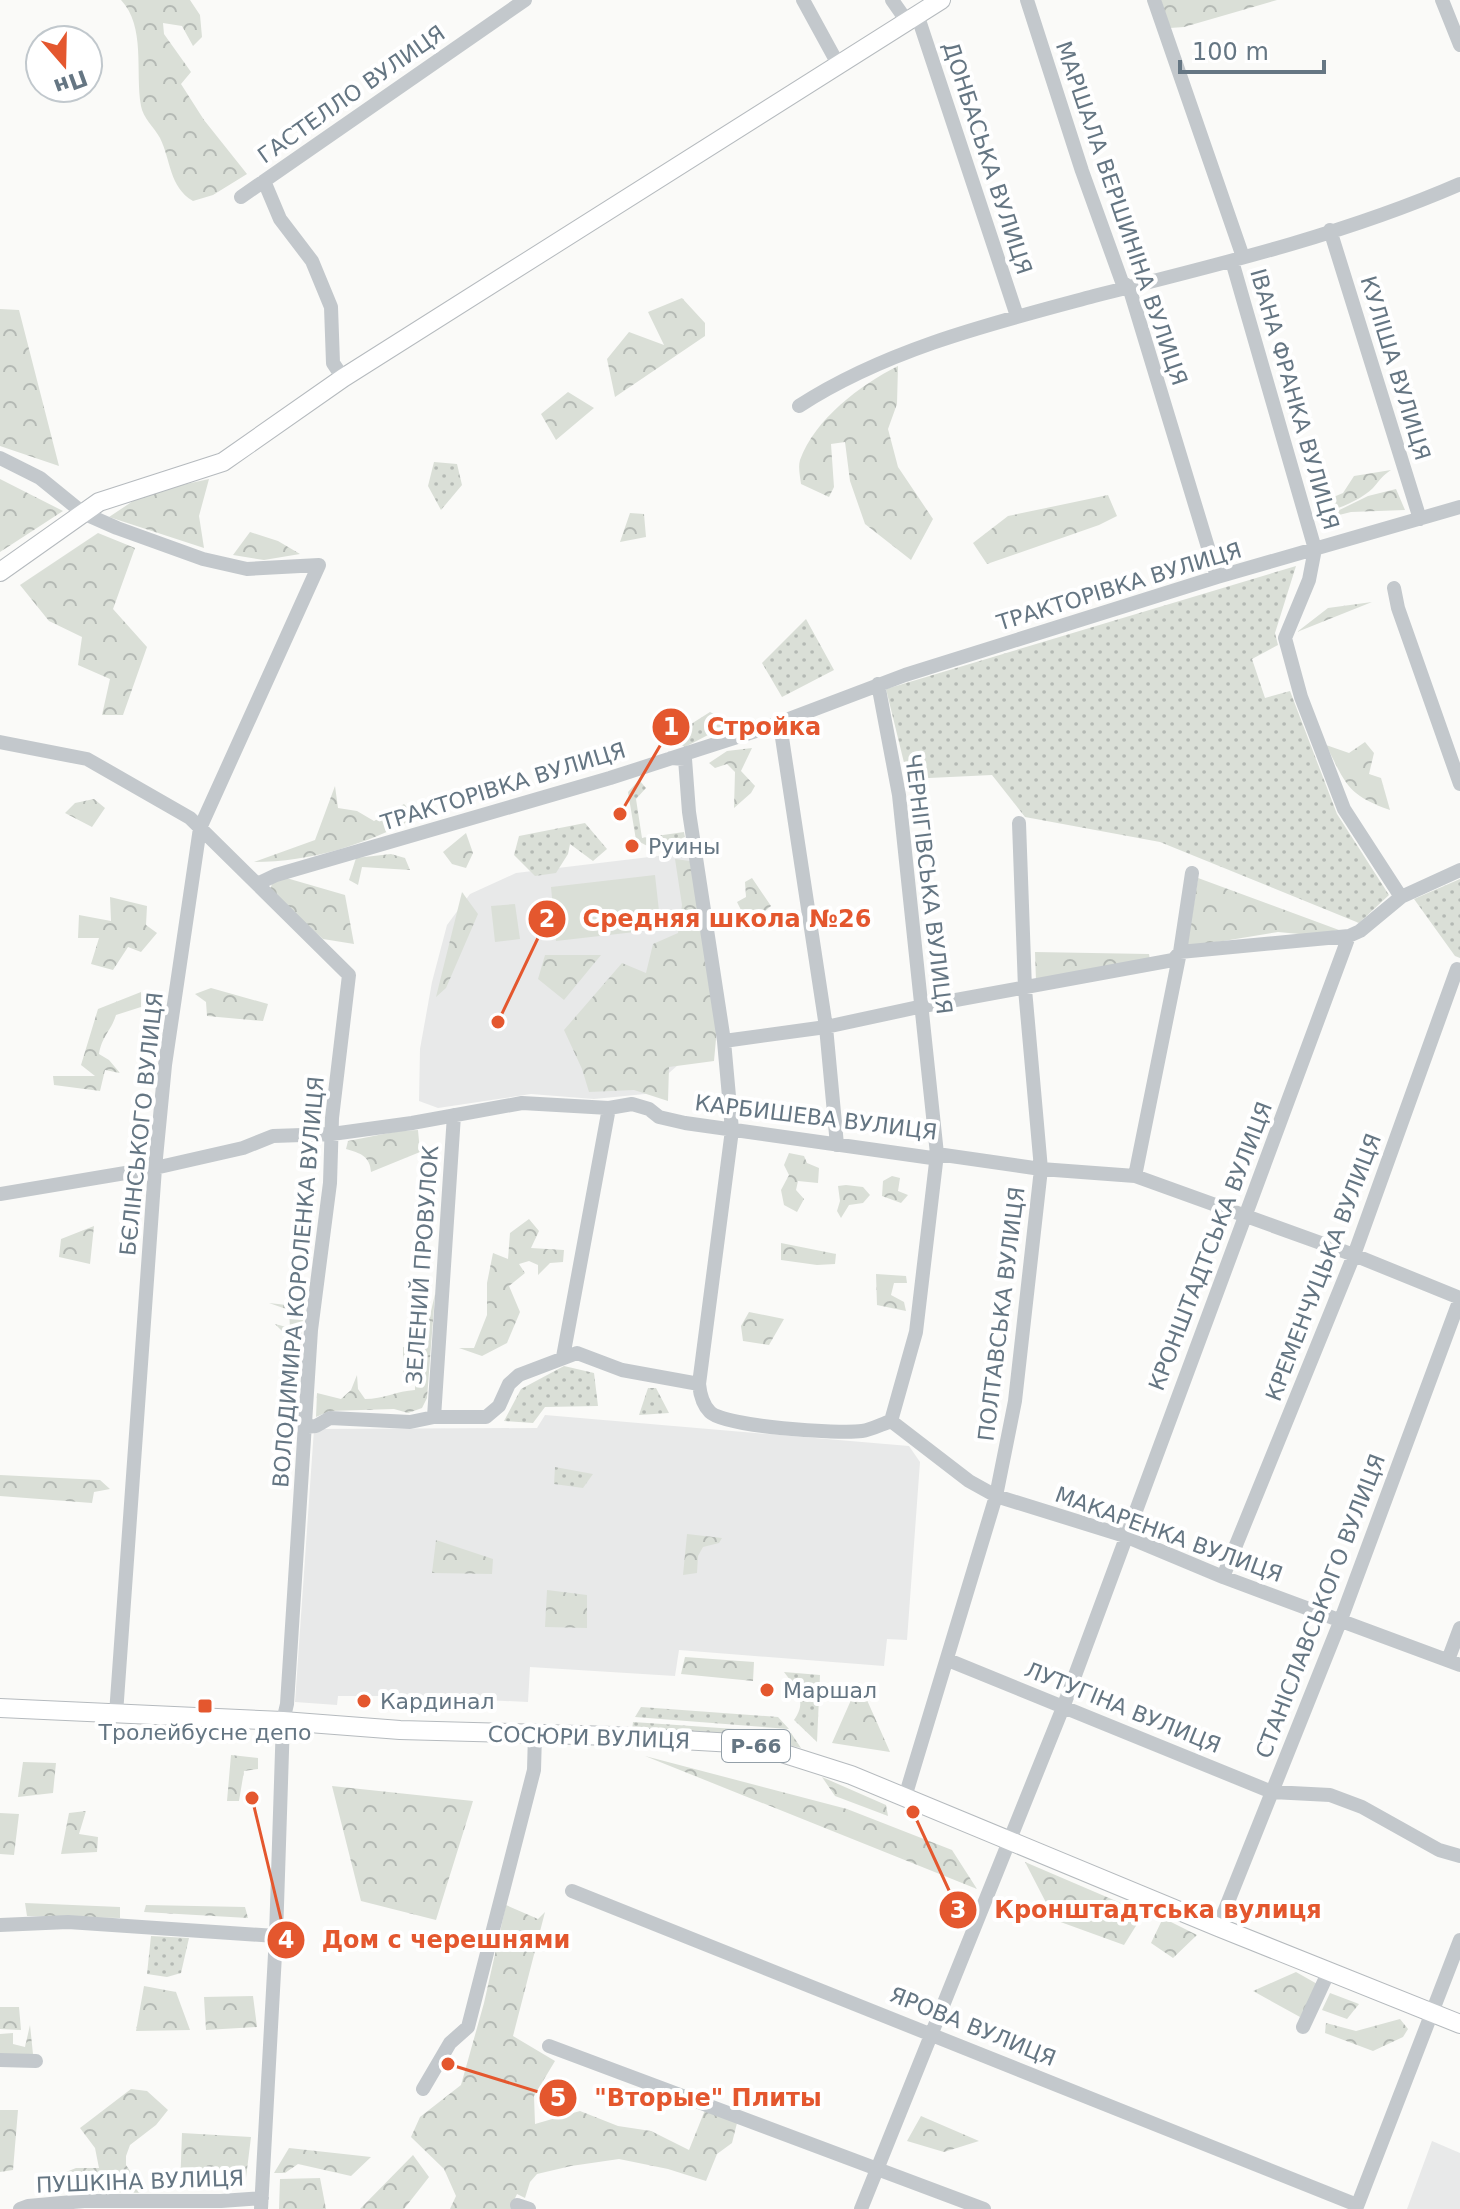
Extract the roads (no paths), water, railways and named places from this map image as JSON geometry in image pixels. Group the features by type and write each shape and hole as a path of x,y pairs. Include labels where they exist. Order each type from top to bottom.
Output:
{"main road":[{"path":"0,572 99,502 223,462 343,378 941,0"},
{"name":"СОСЮРИ ВУЛИЦЯ","path":"0,1708 283,1721 400,1730 718,1742 766,1748 821,1763 1460,2024"}],"street":[{"name":"ГАСТЕЛЛО ВУЛИЦЯ","path":"241,197 525,0"},
{"path":"803,0 838,64"},
{"name":"ДОНБАСЬКА ВУЛИЦЯ","path":"892,0 911,17 1017,316"},
{"name":"МАРШАЛА ВЕРШИНІНА ВУЛИЦЯ","path":"1027,0 1082,171 1122,282 1129,287 1217,577"},
{"name":"ІВАНА ФРАНКА ВУЛИЦЯ","path":"1154,0 1238,259 1315,549"},
{"path":"1442,0 1460,45"},
{"path":"264,181 280,219 312,261 331,307 333,363 343,378"},
{"path":"799,406 836,382 896,356 1017,316 1238,259 1422,200 1460,184"},
{"name":"КУЛІША ВУЛИЦЯ","path":"1330,230 1420,519"},
{"path":"0,458 40,478 83,513"},
{"name":"ТРАКТОРІВКА ВУЛИЦЯ","path":"257,884 276,875 524,805 765,728 878,684 1217,577 1460,507"},
{"name":"БЄЛІНСЬКОГО ВУЛИЦЯ","path":"83,513 203,559 247,569 319,565 200,828 165,1065 155,1168 116,1714"},
{"path":"1315,549 1309,580 1285,638 1301,697 1344,809 1401,897"},
{"path":"1394,588 1398,608 1460,784"},
{"name":"ЧЕРНІГІВСЬКА ВУЛИЦЯ","path":"878,684 899,795 937,1154 916,1332 891,1421"},
{"path":"781,731 826,1027 837,1145"},
{"path":"0,742 87,759 190,818 257,884"},
{"path":"671,758 685,759 689,812 724,1041 732,1130 699,1384 703,1401 710,1413 739,1423 862,1431 891,1421"},
{"name":"ПОЛТАВСЬКА ВУЛИЦЯ","path":"905,1797 996,1496 1015,1401 1041,1169 1025,989 1019,823"},
{"path":"724,1041 826,1027 923,1006 1025,989 1173,960 1180,952 1349,936 1360,931 1401,897 1460,870"},
{"path":"1135,1176 1180,952 1192,873"},
{"name":"ВОЛОДИМИРА КОРОЛЕНКА ВУЛИЦЯ","path":"257,884 349,975 332,1134 330,1183 311,1330 287,1704 283,1721 276,1936 261,2204"},
{"name":"КРОНШТАДТСЬКА ВУЛИЦЯ","path":"861,2209 1064,1705 1349,936"},
{"name":"КРЕМЕНЧУЦЬКА ВУЛИЦЯ","path":"1223,1577 1354,1255 1457,969"},
{"name":"КАРБИШЕВА ВУЛИЦЯ","path":"0,1194 155,1168 243,1148 273,1136 332,1134 522,1103 609,1108 632,1104 649,1109 659,1117 732,1130 932,1158 937,1154 1041,1169 1135,1176 1246,1214 1460,1299"},
{"path":"563,1357 609,1108"},
{"name":"ЗЕЛЕНИЙ ПРОВУЛОК","path":"434,1417 454,1115"},
{"name":"СТАНІСЛАВСЬКОГО ВУЛИЦЯ","path":"1218,1927 1340,1622 1460,1299"},
{"path":"305,1427 316,1426 330,1418 410,1422 434,1417 486,1417 499,1406 509,1384 519,1375 577,1353 622,1370 699,1384"},
{"name":"МАКАРЕНКА ВУЛИЦЯ","path":"891,1421 969,1481 996,1496 1125,1536 1223,1577 1454,1663"},
{"path":"1454,1663 1460,1628"},
{"name":"ЛУТУГІНА ВУЛИЦЯ","path":"948,1660 1272,1792 1330,1795 1362,1807 1439,1850 1460,1856"},
{"path":"423,2089 450,2043 468,2027 534,1770 535,1734"},
{"name":"ЯРОВА ВУЛИЦЯ","path":"572,1891 933,2033 1356,2207"},
{"path":"0,1925 68,1922 276,1936"},
{"path":"1356,2207 1460,1940"},
{"path":"1303,2027 1329,1971"},
{"path":"549,2046 984,2209"},
{"path":"0,2060 36,2061"},
{"name":"ПУШКІНА ВУЛИЦЯ","path":"20,2209 84,2201 261,2204"}],"place":[{"name":"Стройка","path":"620,814"},
{"name":"Руины","path":"632,846"},
{"name":"Средняя школа №26","path":"498,1022"},
{"name":"Маршал","path":"767,1690"},
{"name":"Кардинал","path":"364,1701"},
{"name":"Тролейбусне депо","path":"205,1706"},
{"name":"Дом с черешнями","path":"252,1798"},
{"name":"Кронштадтська вулиця","path":"913,1812"},
{"name":"\"Вторые\" Плиты","path":"448,2064"}]}
